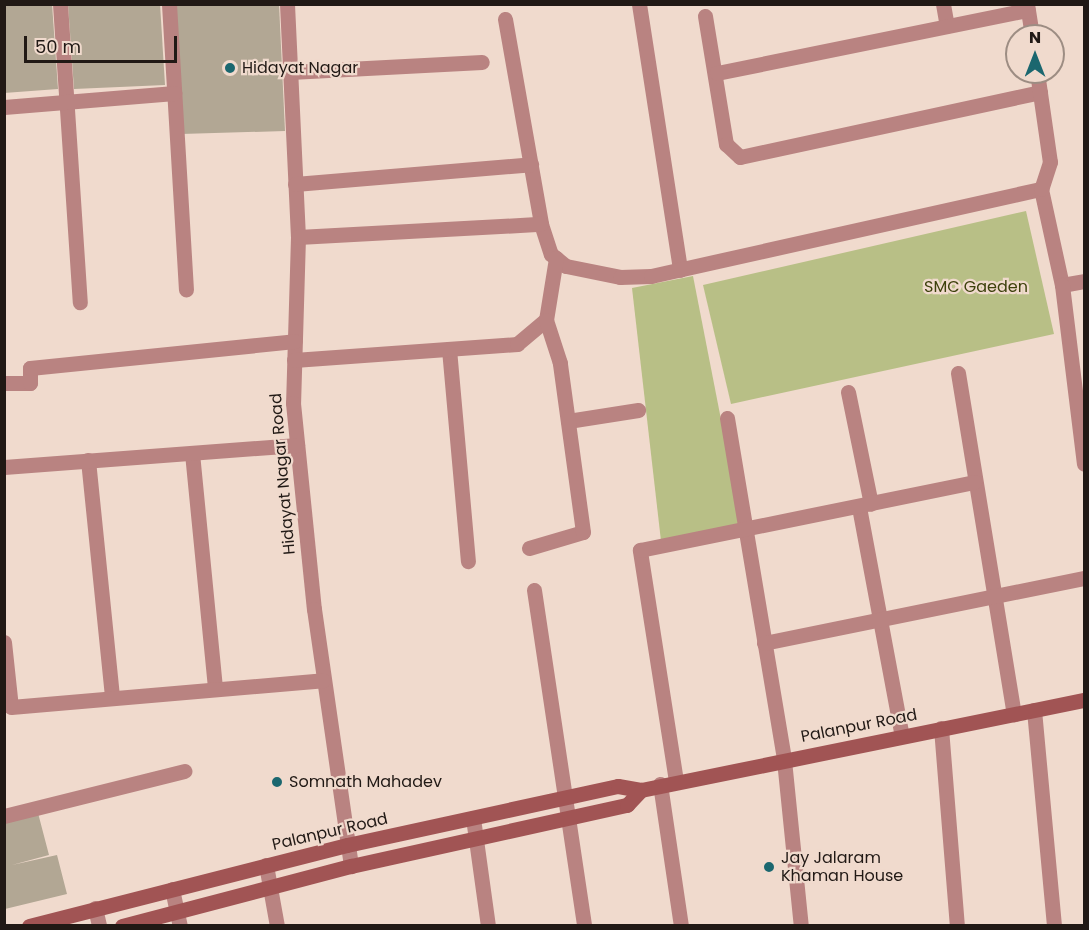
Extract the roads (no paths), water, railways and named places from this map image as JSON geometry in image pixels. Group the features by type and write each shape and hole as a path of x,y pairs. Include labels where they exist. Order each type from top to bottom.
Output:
{"street":[{"path":"60,4 80,302"},
{"path":"169,4 186,289"},
{"name":"Hidayat Nagar Road","path":"287,4 298,237 294,360 297,446 323,680 351,866"},
{"path":"639,4 680,270"},
{"path":"943,4 947,26"},
{"path":"717,73 1028,7 1030,24"},
{"path":"705,16 717,73 726,144 740,157 1040,92"},
{"path":"505,19 541,224 556,258 546,320 560,363 583,532 529,548"},
{"path":"290,72 482,62"},
{"path":"1039,84 1050,162 1041,189 1062,285 1084,464"},
{"path":"4,107 174,93"},
{"path":"295,184 531,164"},
{"path":"556,258 587,273 620,277 680,270 1041,189"},
{"path":"298,237 541,224"},
{"path":"1062,285 1084,281"},
{"path":"294,360 517,344 546,320"},
{"path":"4,383 30,382 30,368 295,341"},
{"path":"449,349 468,561"},
{"path":"958,373 974,482 1014,714"},
{"path":"848,392 880,618 902,736"},
{"path":"568,421 638,410"},
{"path":"728,418 784,760 801,926"},
{"path":"4,467 297,446"},
{"path":"192,453 215,690"},
{"path":"88,460 112,698"},
{"path":"676,781 640,550 746,532 974,482"},
{"path":"764,643 1084,578"},
{"path":"534,590 570,818 584,926"},
{"path":"5,650 11,707 323,680"},
{"name":"Palanpur Road","path":"29,926 347,845 566,797 618,786 641,790 660,784 1084,700"},
{"path":"1034,710 1053,926"},
{"path":"941,728 957,926"},
{"path":"4,816 184,771"},
{"path":"660,784 681,926"},
{"name":"Palanpur Road","path":"122,926 178,918 270,887 351,866 627,805 641,790"},
{"path":"473,818 488,926"},
{"path":"266,866 277,926"},
{"path":"172,889 178,918"},
{"path":"95,908 99,926"}],"place":[{"name":"Hidayat Nagar","path":"230,68"},
{"name":"Somnath Mahadev","path":"277,782"},
{"name":"Jay Jalaram Khaman House","path":"769,867"}],"park label":[{"name":"SMC Gaeden","path":"976,287"}]}
